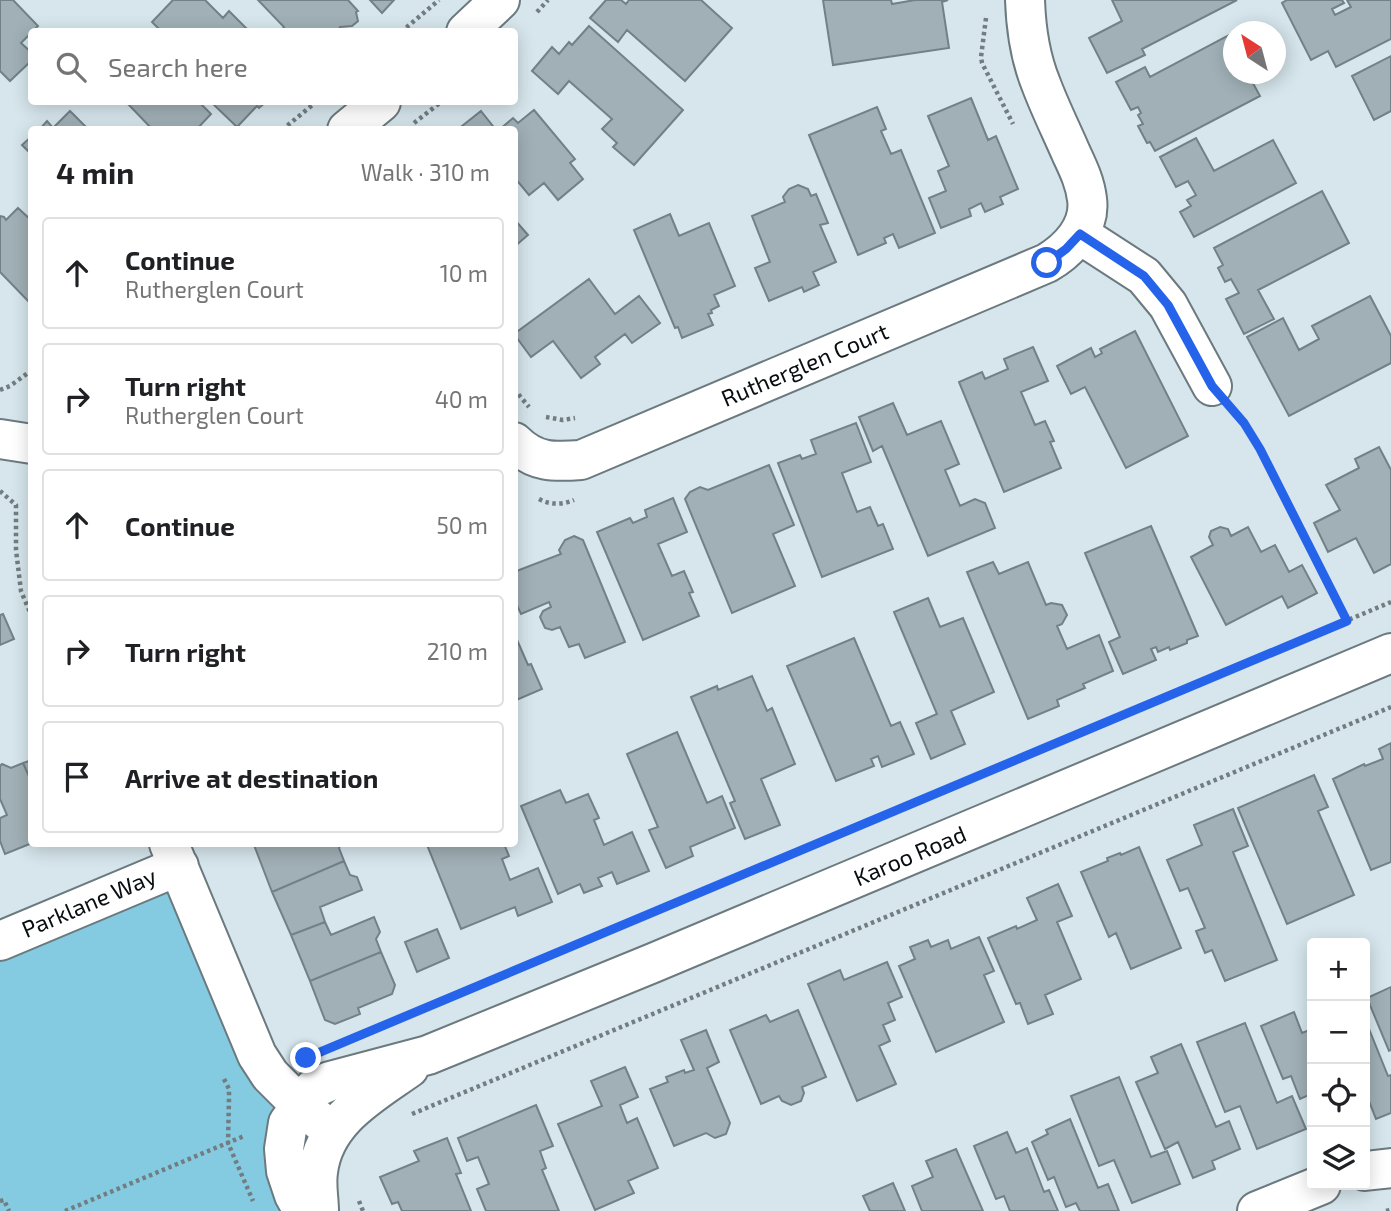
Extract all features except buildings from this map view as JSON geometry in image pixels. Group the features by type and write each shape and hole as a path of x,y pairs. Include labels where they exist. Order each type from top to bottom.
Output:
{"street":[{"path":"470,28 500,0"},
{"path":"1025,0 1026,28 1040,83 1083,180 1088,201 1080,234 1144,276 1168,305 1212,386"},
{"path":"352,126 377,105"},
{"name":"Rutherglen Court","path":"521,440 538,459 554,462 581,460 1047,263 1080,234"},
{"path":"0,439 28,443"},
{"name":"Karoo Road","path":"303,1211 286,1171 284,1149 288,1123 313,1089 330,1081 428,1055 691,948 1391,653"},
{"path":"174,855 257,1055 270,1075 300,1105 332,1131"},
{"name":"Parklane Way","path":"0,941 174,855"},
{"name":"Karoo Road","path":"319,1211 318,1172 332,1131 349,1112 428,1055"},
{"path":"1370,1170 1391,1168"},
{"path":"1258,1211 1309,1190"}],"path":[{"path":"406,28 439,0"},
{"path":"987,11 981,57 1019,134"},
{"path":"287,126 312,105"},
{"path":"411,126 437,105"},
{"path":"0,390 28,373"},
{"path":"1212,386 1244,423 1260,449 1347,621"},
{"path":"542,415 563,420 580,417"},
{"path":"518,418 521,440"},
{"path":"0,491 16,505 16,550 21,591 28,608"},
{"path":"383,1026 1391,602"},
{"path":"405,1118 1391,707"},
{"path":"223,1076 229,1089 228,1143 257,1211"},
{"path":"65,1211 244,1136"},
{"path":"0,1201 4,1200 9,1211"},
{"path":"1386,1211 1391,1210"}],"shaded area":[{"path":"179,866 270,1075 303,1211 0,1211 0,941"}],"route":[{"path":"306,1058 1347,621 1260,449 1244,423 1212,386 1168,305 1144,276 1080,234 1047,263"}]}
